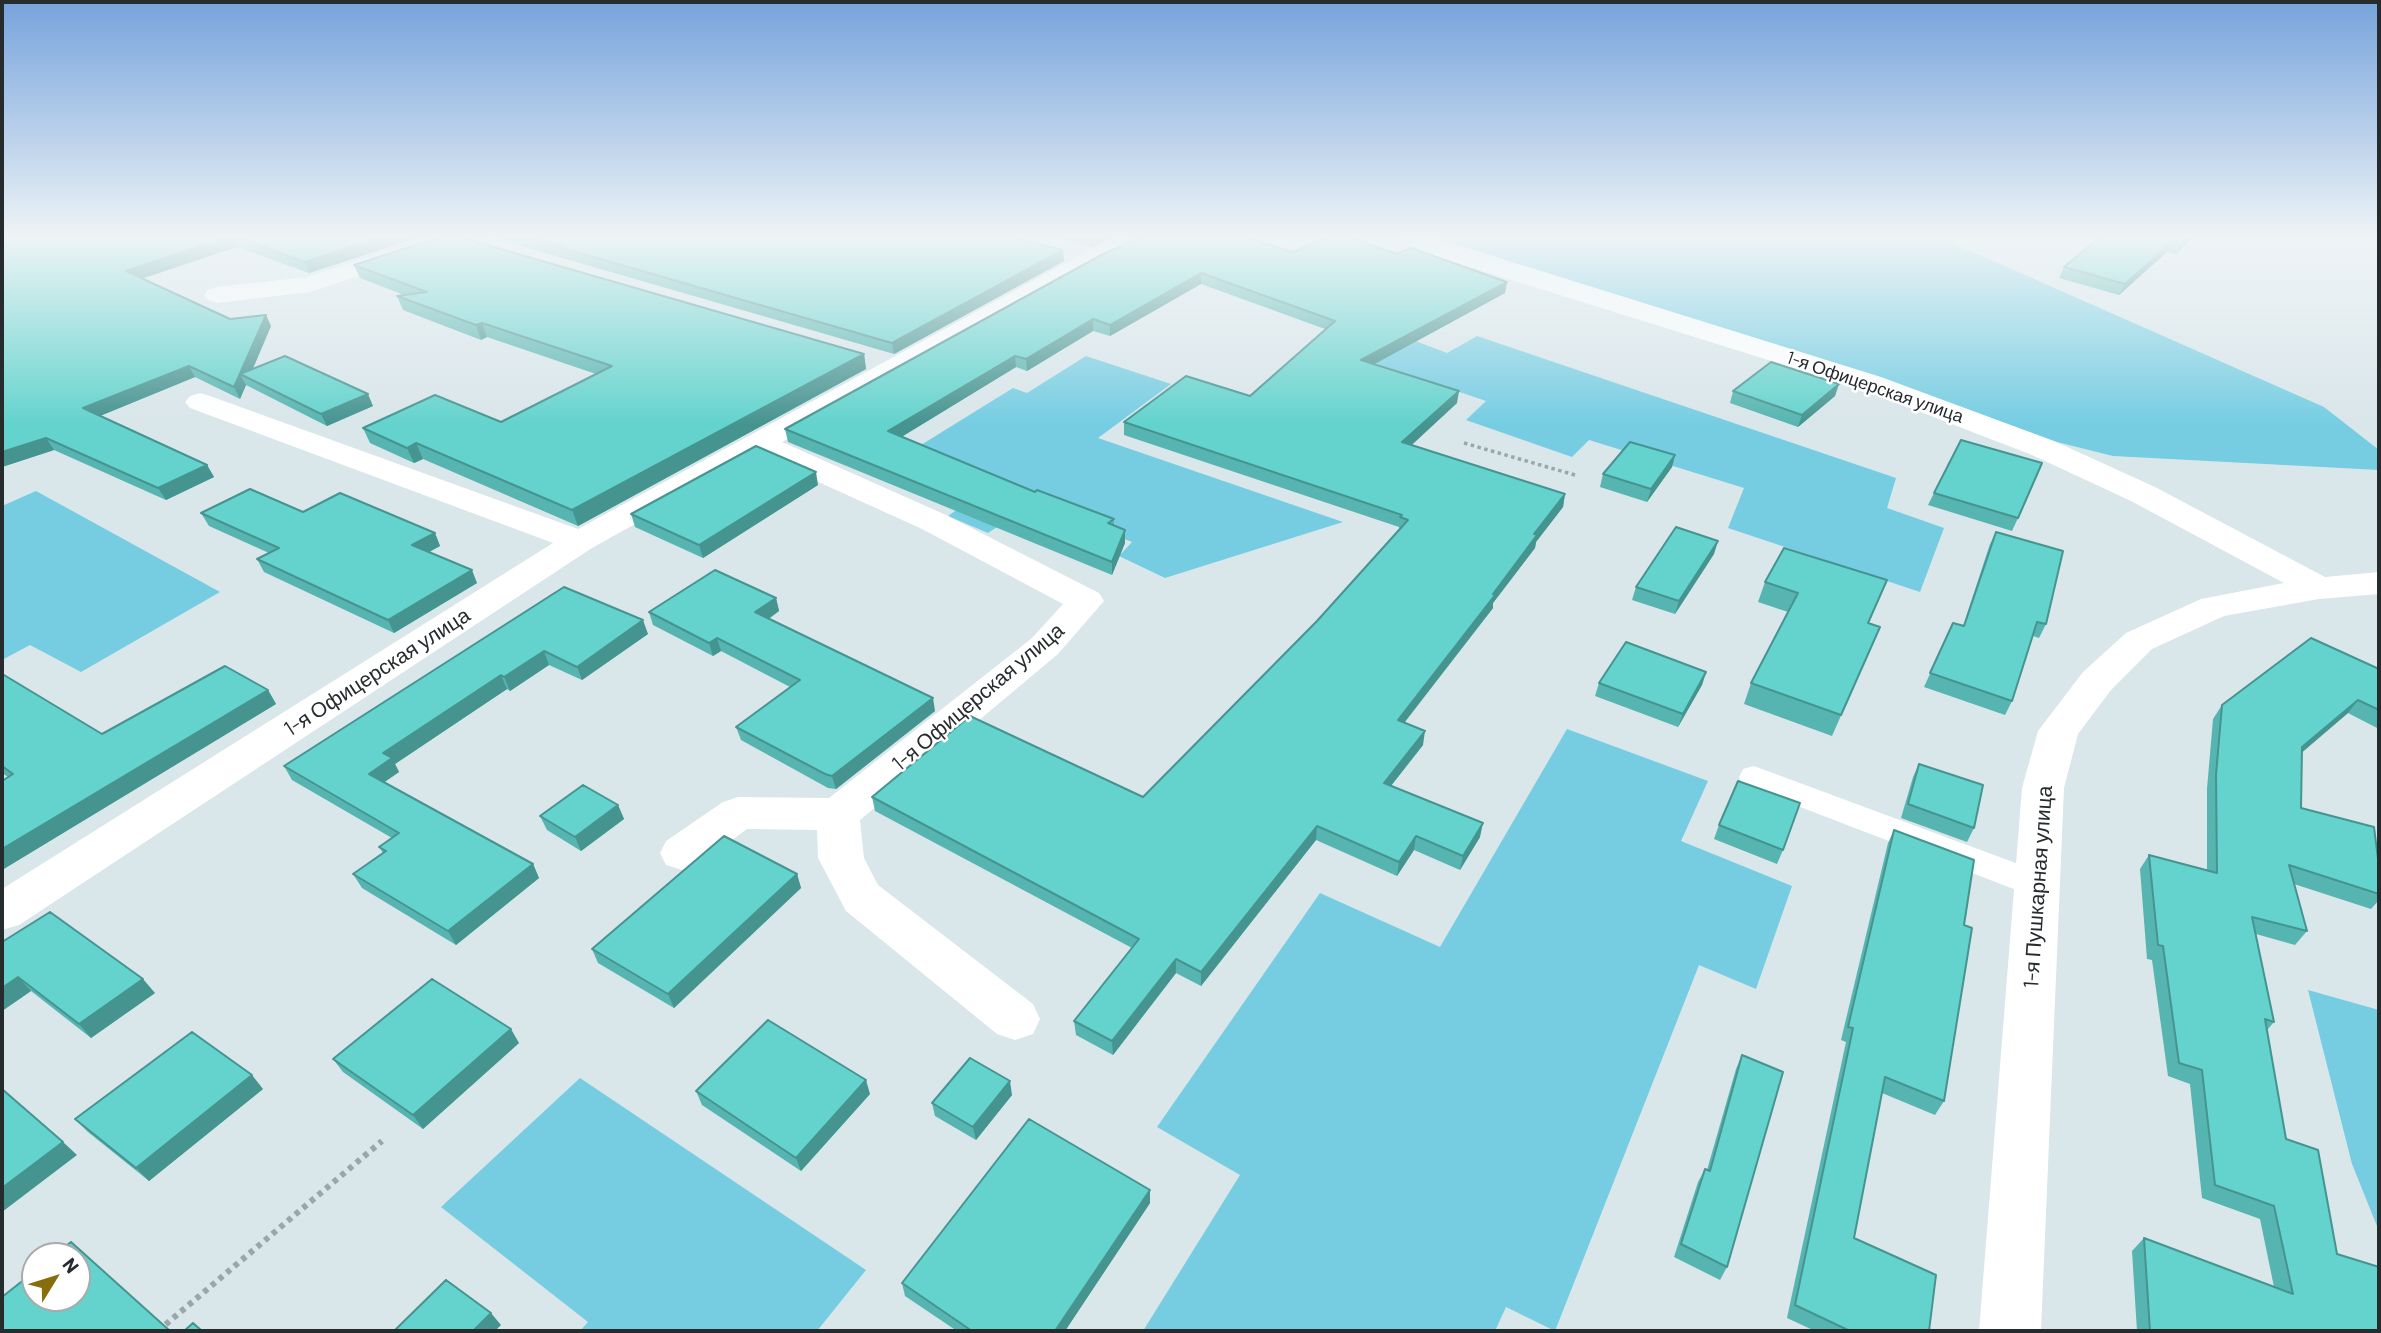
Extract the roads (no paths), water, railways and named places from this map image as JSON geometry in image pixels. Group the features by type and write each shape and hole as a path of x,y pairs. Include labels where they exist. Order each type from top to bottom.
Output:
{"street":[{"name":"1-я Офицерская улица","path":"2,912 580,541 758,443 883,362 1010,299"},
{"name":"1-я Офицерская улица","path":"1600,299 1871,383 2042,448 2143,494 2319,588"},
{"path":"200,402 580,541"},
{"name":"1-я Офицерская улица","path":"758,443 934,522 1086,601 1045,646 838,814"},
{"name":"1-я Пушкарная улица","path":"2010,1331 2043,788 2058,731 2097,681 2139,641 2214,607 2319,588 2379,583"},
{"path":"682,853 738,813 838,814 841,858 862,898 1015,1019"}],"lane":[{"path":"1754,777 2036,884"}]}
